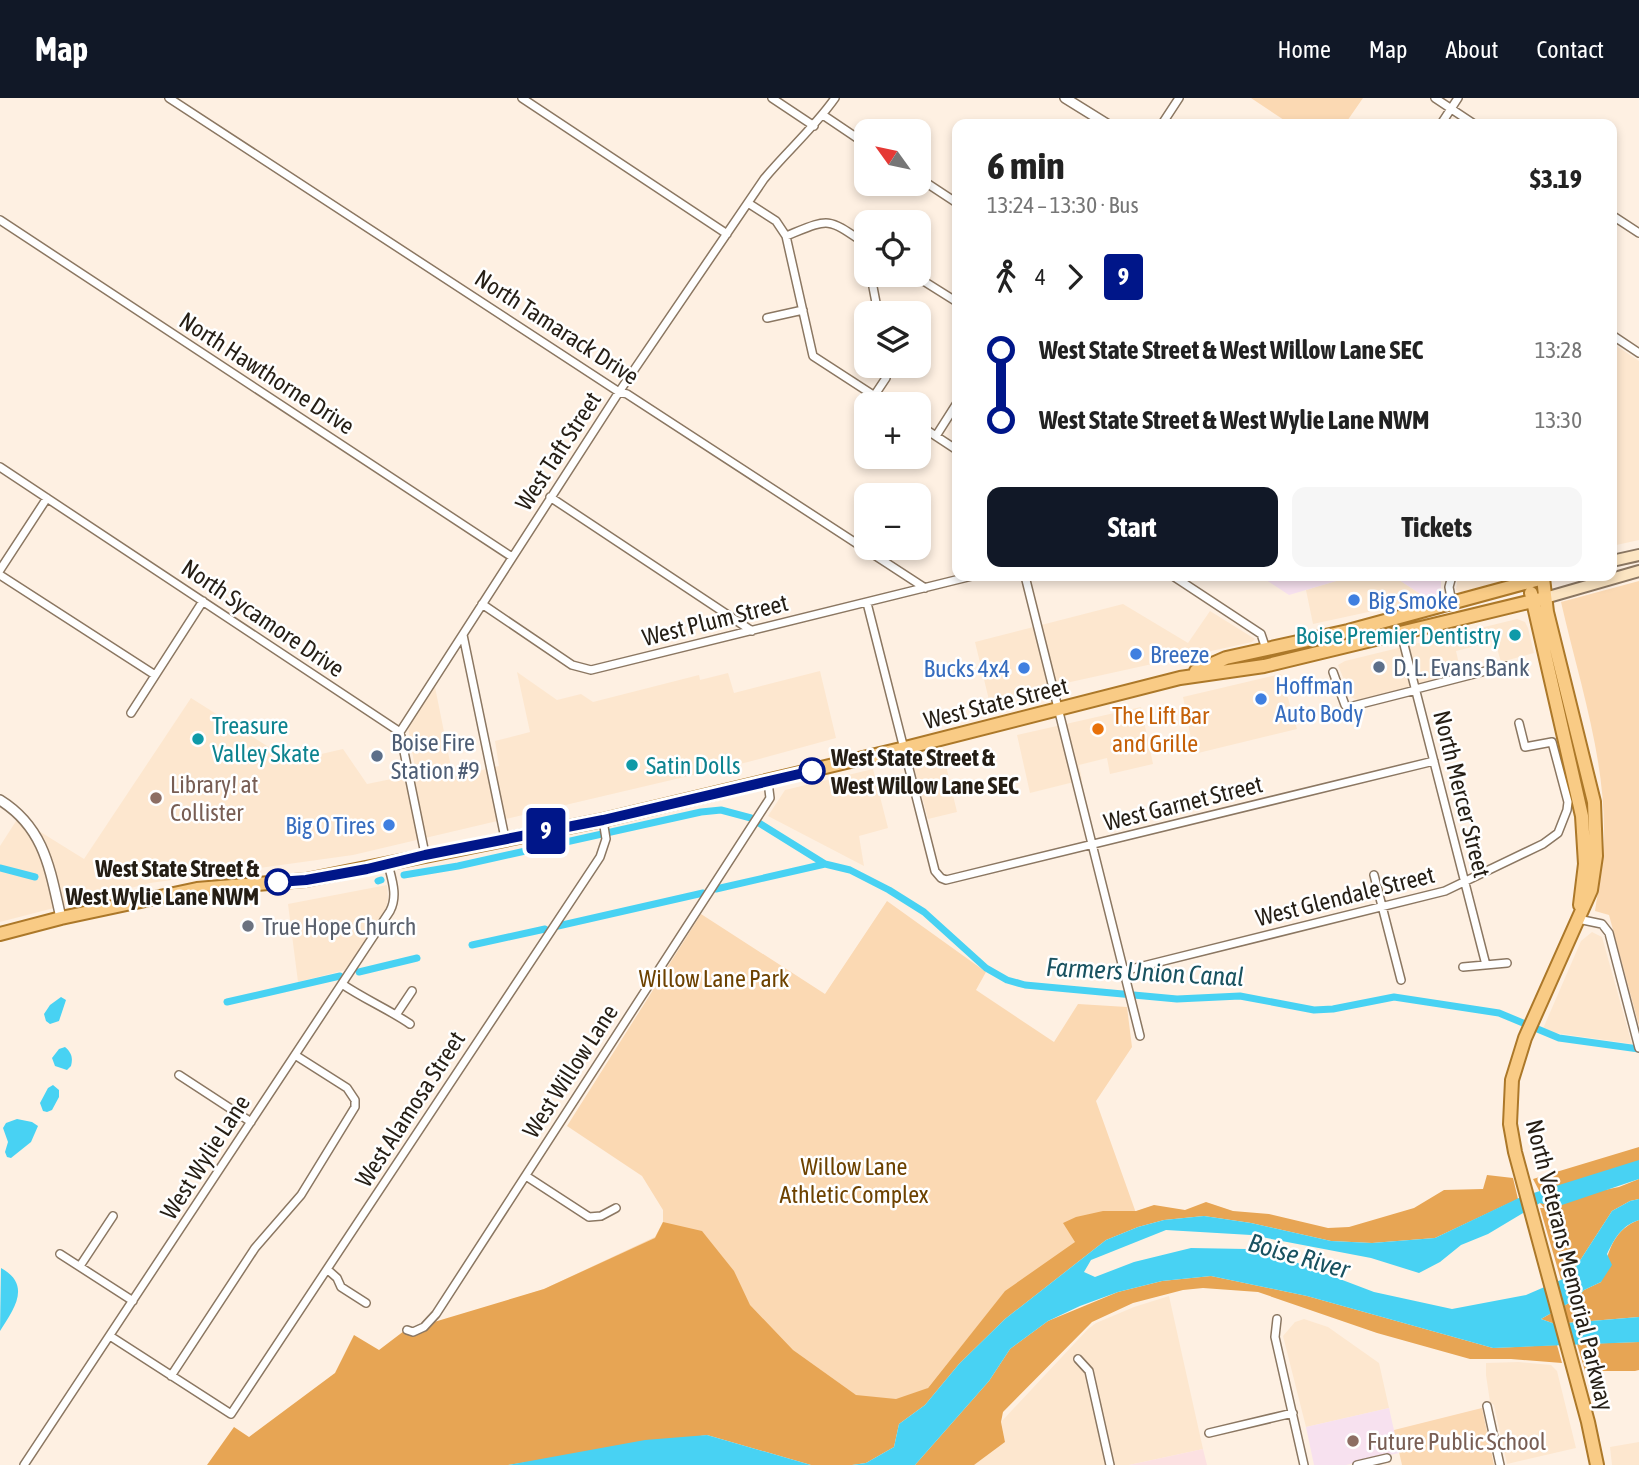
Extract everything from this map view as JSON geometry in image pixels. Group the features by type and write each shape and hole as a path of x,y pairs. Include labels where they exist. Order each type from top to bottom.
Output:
{"main road":[{"path":"1617,560 1639,555"},
{"name":"West State Street","path":"1617,577 1639,571"},
{"name":"West State Street","path":"1180,678 1226,658 1343,632 1522,581"},
{"name":"North Veterans Memorial Parkway","path":"1529,581 1539,599 1592,792 1597,828 1597,856 1591,890 1525,1038 1512,1080 1510,1124 1597,1465"},
{"name":"North Veterans Memorial Parkway","path":"1539,599 1544,581"},
{"name":"West State Street","path":"0,934 197,889 306,880 505,838 604,825 1180,678 1264,666 1603,581"},
{"name":"West State Street","path":"1314,654 1314,646 1343,632"},
{"name":"West State Street","path":"1225,671 1233,666 1263,658 1267,654 1266,649"}],"street":[{"name":"North Tamarack Drive","path":"169,98 925,588"},
{"path":"522,98 727,234"},
{"path":"772,98 814,126"},
{"name":"West Taft Street","path":"400,732 619,392 748,203 781,158 823,116 835,98"},
{"path":"1065,98 1099,119"},
{"path":"1165,119 1179,98"},
{"path":"1435,98 1467,119"},
{"path":"1444,119 1458,98"},
{"path":"823,116 854,136"},
{"path":"931,186 952,200"},
{"path":"748,203 776,221 786,236 813,356 868,392"},
{"path":"1617,219 1639,233"},
{"name":"North Hawthorne Drive","path":"0,220 512,557"},
{"path":"786,236 816,223 830,222 854,237"},
{"path":"931,286 952,299"},
{"path":"767,318 803,310"},
{"path":"1617,338 1639,353"},
{"path":"936,436 952,411"},
{"path":"931,433 952,447"},
{"name":"North Sycamore Drive","path":"0,467 400,732"},
{"path":"550,497 752,631"},
{"path":"47,498 0,573 155,675"},
{"name":"West Plum Street","path":"482,604 572,666 600,669 952,581"},
{"path":"1026,581 1140,1036"},
{"path":"1181,581 1261,634 1266,649"},
{"path":"1451,581 1452,603"},
{"path":"131,713 203,601"},
{"path":"867,603 905,748"},
{"name":"North Mercer Street","path":"1401,633 1486,965"},
{"path":"463,635 505,838"},
{"path":"1333,672 1345,705 1349,707 1505,666 1513,666 1524,672"},
{"name":"West Glendale Street","path":"1124,971 1445,891 1543,844 1558,833 1567,802 1552,742 1525,747 1520,723"},
{"path":"400,732 425,855"},
{"name":"West Garnet Street","path":"905,748 935,870 941,878 951,880 1434,761"},
{"name":"West Willow Lane","path":"407,1330 413,1332 424,1327 436,1314 770,799 768,782"},
{"path":"0,800 24,818 41,843 61,918"},
{"name":"West Alamosa Street","path":"171,1376 231,1414 600,857 606,839 604,825"},
{"name":"West Wylie Lane","path":"24,1465 394,903 388,864"},
{"path":"1374,875 1401,980"},
{"path":"1578,919 1602,924 1609,933 1639,1048"},
{"path":"1463,967 1507,963"},
{"path":"342,984 410,1024"},
{"path":"396,1015 412,991"},
{"path":"110,1336 171,1376 255,1248 300,1195 352,1116 355,1100 347,1088 295,1055"},
{"path":"179,1075 251,1122"},
{"path":"526,1175 589,1217 601,1216 616,1208"},
{"path":"80,1266 113,1216"},
{"path":"60,1254 133,1301"},
{"path":"328,1270 337,1278 341,1287 366,1303"},
{"path":"1277,1319 1275,1336 1304,1465"},
{"path":"1078,1359 1089,1371 1110,1465"},
{"path":"1487,1406 1500,1465"},
{"path":"1209,1433 1293,1413"},
{"path":"1357,1465 1387,1458"}],"shaded area":[{"path":"1617,346 1639,361 1639,540 1617,545"},
{"path":"1268,581 1336,581 1289,595"},
{"path":"1336,581 1401,581 1428,599 1313,624 1306,590"},
{"path":"1401,581 1441,581 1441,594 1437,598 1428,599"},
{"path":"1457,581 1500,581 1461,592 1456,590"},
{"path":"1123,604 1188,643 1210,611 1255,639 1252,642 989,700 975,642"},
{"path":"1517,619 1525,622 1528,628 1534,653 1501,662 1495,641 1456,651 1461,673 1359,701 1351,697 1338,665 1345,661"},
{"path":"820,671 836,738 748,762 353,855 150,883 0,922 0,846 18,818 84,859 191,698 291,761 343,749 367,784 416,774 408,727 435,687 453,777 499,766 495,741 530,732 517,672 557,700 581,694 593,702 699,675 700,680 728,673 734,693"},
{"path":"1281,674 1297,729 1194,754 1183,697"},
{"path":"1141,707 1153,764 1110,774 1107,758 1079,765 1082,780 1030,793 1017,735"},
{"path":"943,753 957,812 928,819 912,760"},
{"path":"873,769 888,828 859,836 864,866 768,816 785,790"},
{"path":"387,885 386,910 345,970 298,982 288,904"},
{"path":"1592,932 1602,937 1632,1044 1542,1031 1581,941"},
{"path":"1639,1147 1639,1161 1543,1198 1533,1179"},
{"path":"1487,1175 1513,1178 1518,1199 1435,1238 1372,1243 1331,1241 1251,1223 1204,1216 1164,1220 1106,1240 1005,1319 959,1364 925,1405 899,1424 894,1447 866,1463 811,1465 707,1435 508,1465 207,1465 234,1427 249,1437 335,1373 354,1335 379,1350 404,1331 544,1289 655,1238 663,1222 702,1231 734,1271 750,1305 793,1350 856,1395 896,1399 928,1388 1005,1291 1075,1242 1063,1223 1076,1217 1103,1211 1136,1211 1154,1205 1185,1210 1206,1202 1233,1211 1269,1214 1328,1228 1349,1227 1414,1208 1444,1190 1483,1189"},
{"path":"1639,1179 1639,1199 1612,1211 1570,1276 1561,1280 1540,1208 1544,1208 1540,1203 1619,1187"},
{"path":"1639,1220 1639,1317 1555,1324 1541,1319 1576,1299 1584,1290 1601,1282 1608,1254 1616,1237"},
{"path":"1211,1276 1307,1296 1493,1348 1557,1345 1562,1363 1470,1359 1377,1333 1258,1292 1203,1288 1183,1290 1133,1303 1092,1322 1003,1412 1001,1422 1005,1442 974,1465 915,1465 989,1381 1010,1349 1048,1321 1118,1292 1162,1281"},
{"path":"1169,1296 1203,1449 1129,1465 974,1465 1005,1442 1001,1422 1088,1329 1134,1307"},
{"path":"1304,1319 1328,1327 1379,1363 1389,1408 1306,1427 1283,1336 1295,1322"},
{"path":"1639,1342 1639,1370 1635,1371 1585,1371 1577,1344"},
{"path":"1486,1363 1551,1365 1557,1371 1576,1448 1507,1464 1494,1405 1490,1402"},
{"name":"Future Public School","path":"1389,1408 1399,1453 1346,1465 1314,1465 1306,1427"},
{"path":"1639,1442 1639,1465 1612,1465 1610,1447"},
{"path":"1203,1449 1207,1465 1129,1465"}],"green space":[{"path":"1251,98 1363,98 1348,119 1282,119"},
{"path":"1639,581 1639,1026 1609,915 1595,911 1604,850 1600,772 1561,602"},
{"name":"Willow Lane Athletic Complex","path":"887,901 986,972 976,990 1054,1042 1078,1004 1127,1007 1132,1047 1096,1101 1136,1213 1004,1293 915,1404 857,1457 434,1325 544,1289 655,1237 663,1222 663,1210 642,1176 567,1126 701,914 825,994"},
{"path":"1482,1408 1494,1465 1402,1465 1394,1430"}],"water":[{"path":"61,997 66,1000 59,1021 50,1024 44,1014 50,1005"},
{"path":"65,1047 72,1058 71,1066 67,1070 55,1066 52,1058 59,1049"},
{"path":"53,1085 59,1090 59,1097 52,1110 43,1111 40,1103 48,1088"},
{"path":"17,1119 38,1126 31,1142 11,1158 7,1157 5,1152 8,1142 3,1128 6,1123"},
{"path":"1639,1160 1639,1179 1556,1207 1540,1203 1488,1234 1461,1245 1440,1262 1419,1273 1371,1258 1251,1235 1166,1230 1091,1260 1084,1272 1095,1277 1134,1262 1191,1248 1246,1249 1287,1259 1374,1292 1452,1309 1526,1295 1570,1276 1612,1211 1639,1199 1639,1220 1623,1229 1616,1238 1607,1254 1612,1265 1601,1282 1584,1290 1576,1299 1541,1319 1555,1324 1639,1317 1639,1342 1493,1348 1307,1296 1211,1276 1162,1281 1118,1292 1080,1306 1048,1321 1010,1349 989,1381 915,1465 852,1465 866,1463 894,1447 899,1424 925,1405 959,1364 1005,1319 1106,1240 1138,1227 1164,1220 1204,1216 1251,1223 1331,1241 1372,1243 1435,1238 1521,1197"},
{"path":"1,1268 16,1282 18,1290 15,1306 0,1331"},
{"path":"707,1435 811,1465 508,1465 645,1440"}],"waterway":[{"name":"Farmers Union Canal","path":"404,875 721,810 751,818 825,864 850,870 889,890 924,912 986,968 1007,980 1025,985 1177,999 1240,996 1314,1010 1394,997 1499,1013 1559,1038 1639,1049"},
{"path":"716,889 825,864"},
{"name":"Farmers Union Canal","path":"0,868 35,877"},
{"path":"558,926 703,893"},
{"path":"472,945 545,929"},
{"path":"359,972 417,958"},
{"path":"227,1002 340,976"}],"bus line":[{"name":"9","path":"278,882 367,869 505,838 603,820 812,771"}],"place":[{"name":"Big Smoke","path":"1354,600"},
{"name":"Boise Premier Dentistry","path":"1515,635"},
{"name":"Breeze","path":"1136,654"},
{"name":"D. L. Evans Bank","path":"1379,667"},
{"name":"Bucks 4x4","path":"1024,668"},
{"name":"Hoffman Auto Body","path":"1261,699"},
{"name":"The Lift Bar and Grille","path":"1098,729"},
{"name":"Treasure Valley Skate","path":"198,739"},
{"name":"Boise Fire Station #9","path":"377,756"},
{"name":"Satin Dolls","path":"632,765"},
{"name":"West State Street & West Willow Lane SEC","path":"812,771"},
{"name":"Library! at Collister","path":"156,798"},
{"name":"Big O Tires","path":"389,825"},
{"name":"West State Street & West Wylie Lane NWM","path":"278,882"},
{"name":"True Hope Church","path":"248,926"},
{"name":"Future Public School","path":"1353,1441"}],"park label":[{"name":"Willow Lane Park","path":"714,978"}],"water label":[{"name":"Boise River","path":"1299,1256"}]}
